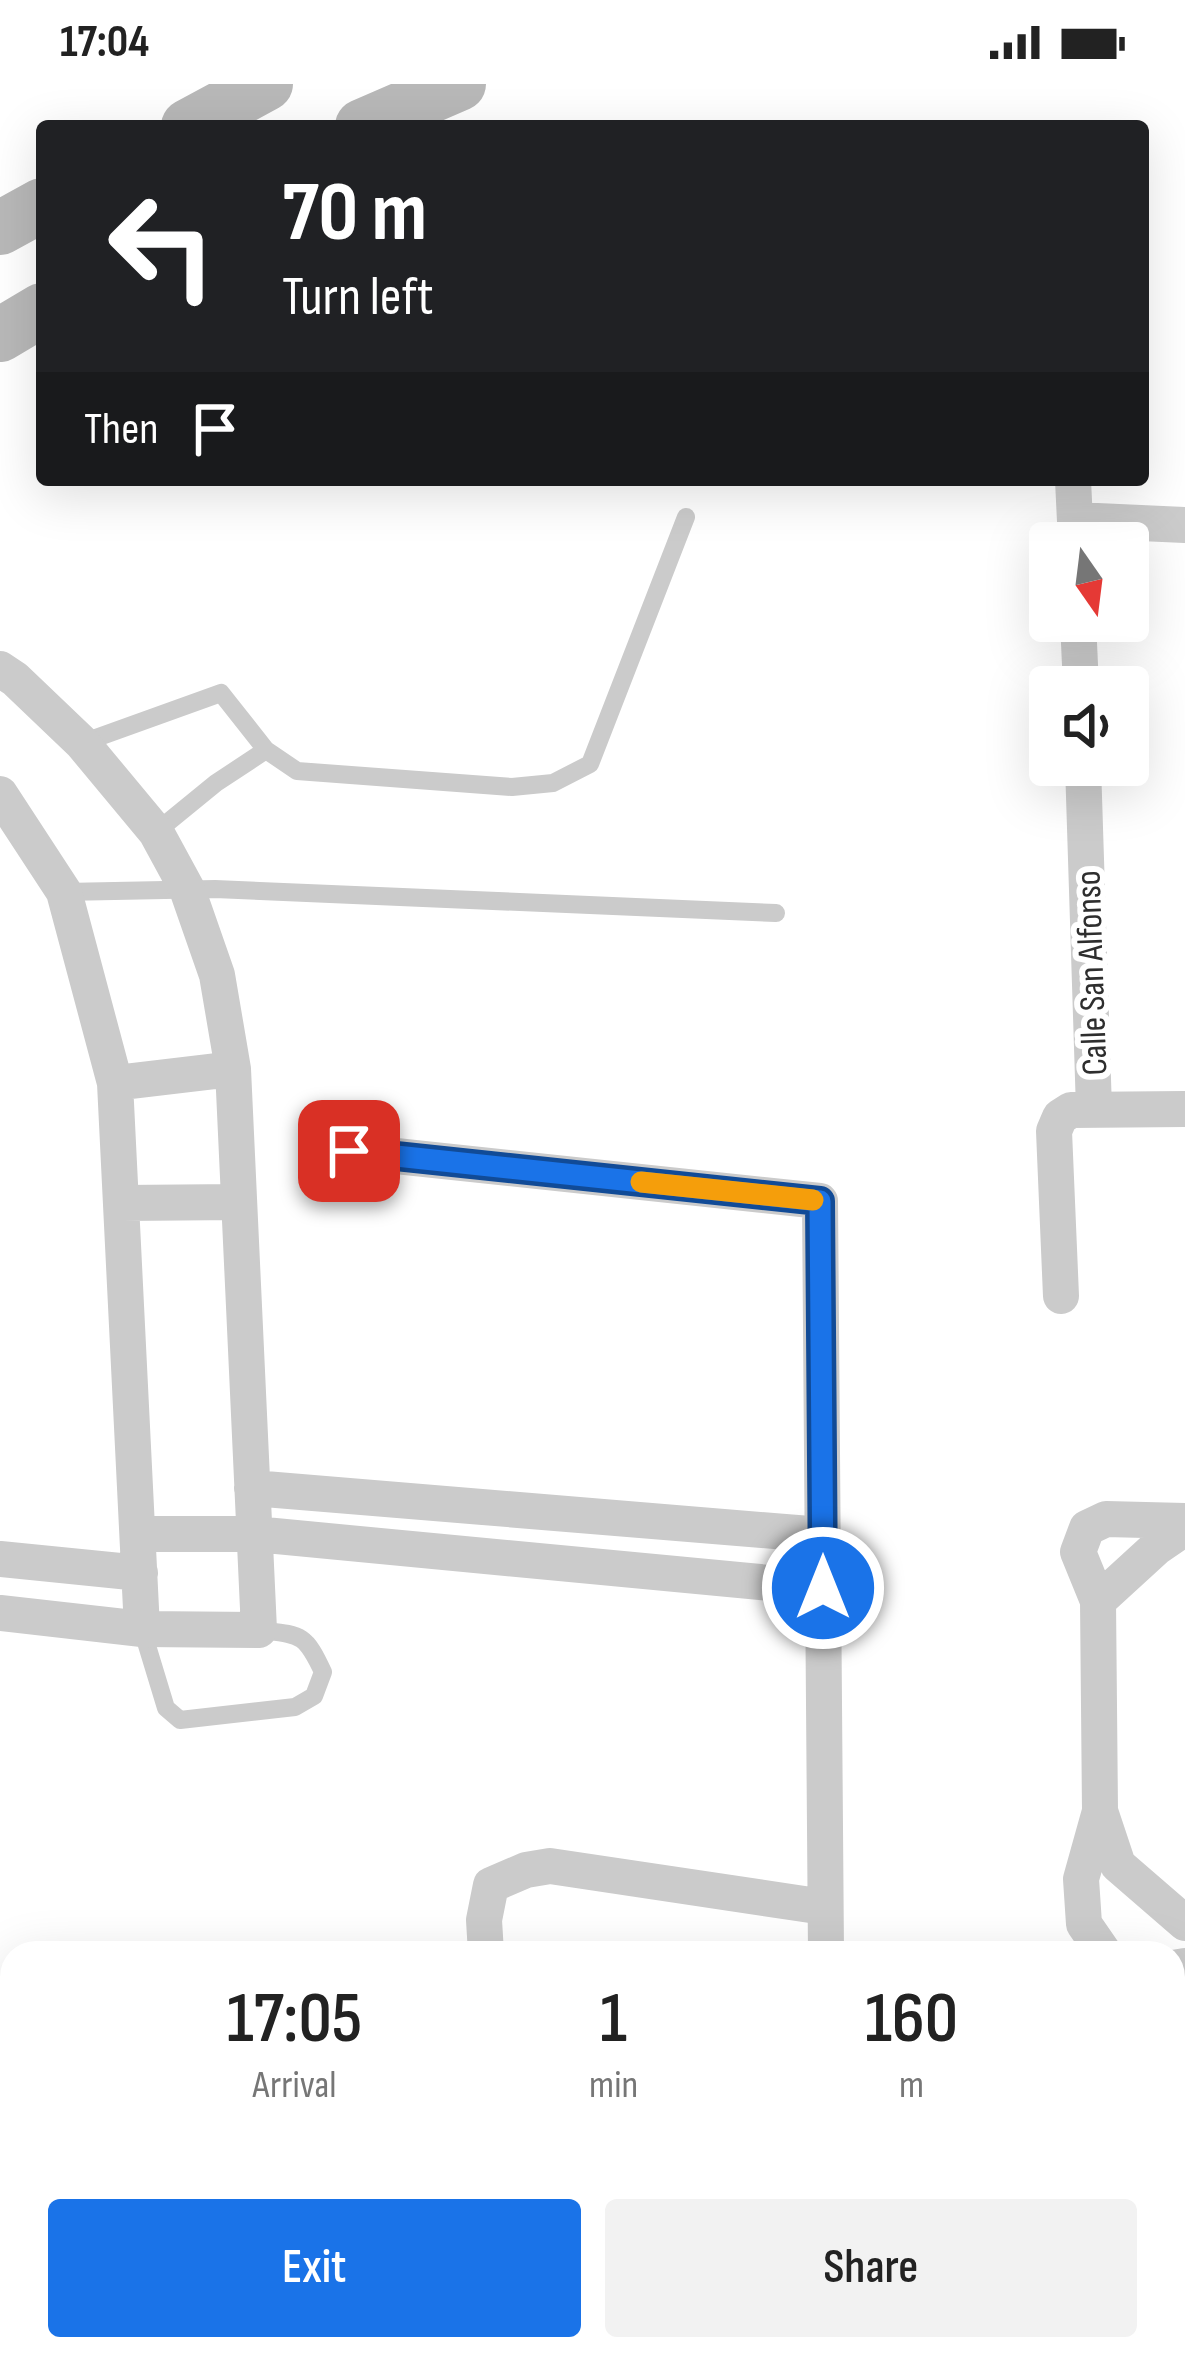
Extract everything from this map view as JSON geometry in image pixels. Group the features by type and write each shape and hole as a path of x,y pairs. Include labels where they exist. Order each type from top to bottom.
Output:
{"street":[{"path":"199,120 266,84"},
{"path":"376,120 459,84"},
{"path":"0,227 36,208"},
{"path":"0,335 36,314"},
{"path":"1073,486 1075,522"},
{"path":"1149,527 1185,525"},
{"path":"0,669 82,743 156,832 187,889 217,975 233,1069 259,1630 142,1629 0,1613"},
{"name":"Calle San Alfonso","path":"1061,1296 1054,1131 1071,1110 1094,1109 1084,786"},
{"path":"0,794 64,892 116,1083 142,1629"},
{"path":"116,1083 233,1069"},
{"path":"1094,1109 1185,1109"},
{"path":"349,1151 820,1201 825,1941"},
{"path":"122,1203 239,1202"},
{"path":"252,1488 823,1535"},
{"path":"1096,1941 1084,1924 1081,1879 1100,1811 1098,1601 1078,1552 1087,1528 1106,1520 1185,1524"},
{"path":"1098,1601 1185,1524"},
{"path":"138,1534 254,1534 823,1588"},
{"path":"0,1559 140,1573"},
{"path":"1100,1811 1118,1864 1185,1923"},
{"path":"485,1941 491,1885 550,1865 824,1907"}],"lane":[{"path":"82,743 221,693 266,750 297,771 512,787 553,783 590,764 686,517"},
{"path":"156,832 266,750"},
{"path":"64,892 187,889 776,913"},
{"path":"142,1629 166,1708 180,1720 295,1707 314,1696 323,1672 310,1645 296,1635 259,1630"}],"slow traffic":[{"path":"641,1182 813,1200"}],"route":[{"path":"349,1151 820,1201 823,1588"}]}
